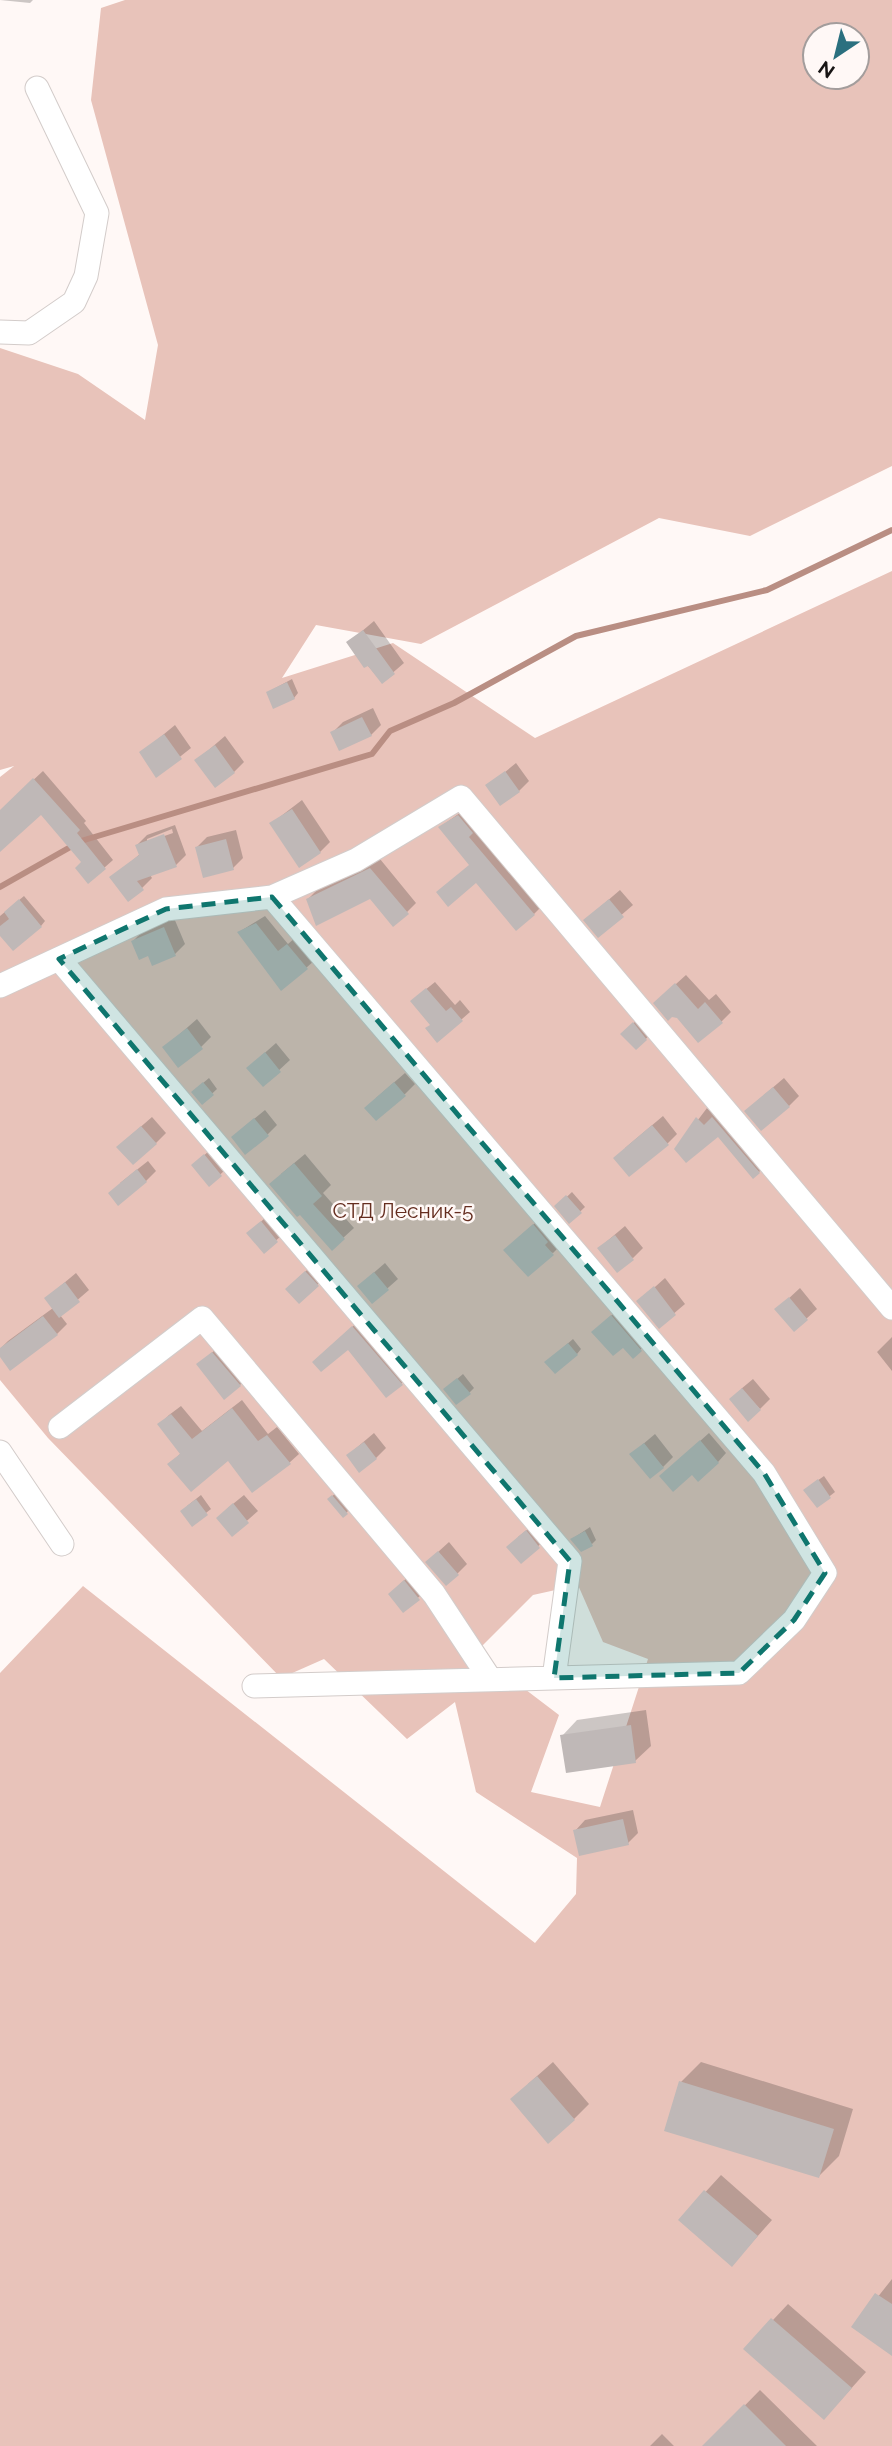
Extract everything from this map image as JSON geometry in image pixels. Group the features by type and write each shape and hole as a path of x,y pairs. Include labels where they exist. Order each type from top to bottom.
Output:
{"street":[{"path":"0,332 29,333 74,302 86,276 97,213 37,88"},
{"path":"0,986 166,909 272,897 356,860 461,797 892,1308"},
{"path":"254,1686 739,1673 794,1620 825,1573 764,1472 272,897"},
{"path":"59,959 570,1561 554,1678"},
{"path":"60,1427 202,1318 434,1594 490,1679"},
{"path":"0,1452 62,1544"}],"highlighted area":[{"path":"272,897 764,1473 825,1573 794,1620 739,1673 554,1678 570,1561 59,959 166,909"}],"green space":[{"name":"СТД Лесник-5","path":"125,0 892,0 892,466 750,536 659,518 421,644 316,625 282,678 393,643 535,738 892,571 892,2446 0,2446 0,1673 83,1586 535,1943 576,1894 577,1858 476,1792 455,1702 407,1739 324,1659 281,1678 48,1438 0,1380 0,777 14,766 0,770 0,348 78,374 145,420 158,345 91,100 101,8","holes":["578,1585 603,1642 648,1659 600,1807 531,1792 559,1715 476,1652 533,1595"]}],"building":[{"path":"363,630 395,674 382,684 368,666 364,668 346,642"},
{"path":"287,682 295,699 273,709 266,692"},
{"path":"362,717 372,736 339,751 330,732"},
{"path":"164,734 182,759 156,778 139,752"},
{"path":"215,745 235,773 215,788 194,760"},
{"path":"505,771 520,792 500,806 485,785"},
{"path":"33,778 80,830 77,833 106,869 88,884 75,868 81,862 41,815 0,852 0,810"},
{"path":"292,809 321,853 299,868 269,823"},
{"path":"458,815 473,833 469,837 535,915 516,931 476,883 448,907 436,892 469,865 438,827"},
{"path":"164,834 177,867 137,881 144,890 128,902 109,877 139,855 135,845"},
{"path":"226,839 234,870 203,878 195,847"},
{"path":"370,868 409,914 393,927 370,899 316,926 306,899"},
{"path":"19,899 42,927 13,951 0,936 0,926 9,919 4,912"},
{"path":"609,899 624,917 598,938 583,920"},
{"path":"256,923 278,951 287,944 308,969 281,991 237,932"},
{"path":"164,927 176,956 152,966 148,956 139,960 131,941"},
{"path":"675,983 698,1009 705,1002 723,1023 698,1043 677,1018 672,1017 668,1021 653,1003"},
{"path":"426,988 446,1011 451,1007 463,1021 437,1043 425,1028 430,1025 410,1001"},
{"path":"633,1022 647,1040 636,1050 620,1034"},
{"path":"187,1028 203,1049 178,1068 162,1047"},
{"path":"265,1052 281,1072 263,1087 246,1068"},
{"path":"203,1082 214,1095 202,1105 191,1092"},
{"path":"394,1082 406,1096 376,1121 364,1108"},
{"path":"773,1087 790,1107 761,1131 744,1111"},
{"path":"696,1117 704,1125 712,1117 760,1173 753,1179 718,1137 686,1163 674,1149"},
{"path":"254,1118 269,1136 245,1155 231,1137"},
{"path":"652,1125 669,1145 629,1177 613,1158"},
{"path":"141,1126 157,1144 133,1165 116,1147"},
{"path":"204,1154 222,1176 209,1187 191,1165"},
{"path":"294,1163 322,1196 313,1204 345,1239 332,1251 300,1215 297,1217 269,1184"},
{"path":"137,1169 147,1182 118,1206 108,1193"},
{"path":"566,1195 582,1213 569,1224 554,1206"},
{"path":"261,1221 278,1242 264,1254 246,1233"},
{"path":"533,1224 548,1242 545,1245 554,1255 528,1277 503,1250"},
{"path":"615,1235 634,1260 617,1273 597,1248"},
{"path":"305,1271 319,1286 299,1304 285,1289"},
{"path":"374,1272 389,1290 372,1304 357,1286"},
{"path":"65,1282 80,1302 59,1318 44,1298"},
{"path":"654,1286 676,1315 659,1329 636,1301"},
{"path":"789,1297 808,1320 794,1332 774,1309"},
{"path":"611,1315 642,1351 633,1359 623,1348 613,1356 591,1332"},
{"path":"43,1316 58,1335 10,1371 0,1357 0,1348"},
{"path":"352,1326 403,1385 386,1398 348,1350 321,1372 312,1362"},
{"path":"568,1343 578,1355 555,1374 544,1362"},
{"path":"212,1352 241,1386 224,1400 196,1364"},
{"path":"457,1378 471,1394 456,1405 443,1389"},
{"path":"742,1388 761,1410 748,1422 729,1399"},
{"path":"232,1408 258,1441 267,1435 291,1464 252,1493 228,1461 191,1492 167,1464 180,1454 157,1424 171,1414 192,1439"},
{"path":"700,1440 719,1463 698,1482 692,1475 673,1492 659,1476"},
{"path":"364,1442 377,1459 359,1473 346,1455"},
{"path":"644,1443 664,1468 650,1479 629,1454"},
{"path":"818,1479 831,1498 817,1508 803,1490"},
{"path":"332,1495 348,1514 343,1518 327,1499"},
{"path":"196,1499 208,1515 192,1527 180,1511"},
{"path":"233,1503 249,1523 232,1537 216,1518"},
{"path":"526,1530 540,1548 521,1564 506,1547"},
{"path":"585,1531 593,1546 581,1552 570,1539"},
{"path":"438,1551 459,1575 446,1586 425,1562"},
{"path":"404,1580 420,1600 403,1613 388,1594"},
{"path":"631,1725 636,1763 566,1773 560,1735"},
{"path":"623,1819 629,1845 579,1856 573,1830"},
{"path":"537,2076 575,2120 548,2144 510,2099"},
{"path":"679,2081 834,2129 819,2178 664,2131"},
{"path":"704,2190 758,2236 732,2267 678,2220"},
{"path":"875,2293 892,2304 892,2356 851,2327"},
{"path":"771,2318 852,2388 824,2420 743,2349"},
{"path":"744,2404 786,2446 702,2446"}],"waterway":[{"path":"0,887 81,841 372,754 390,731 454,703 576,636 767,590 892,530"}]}
